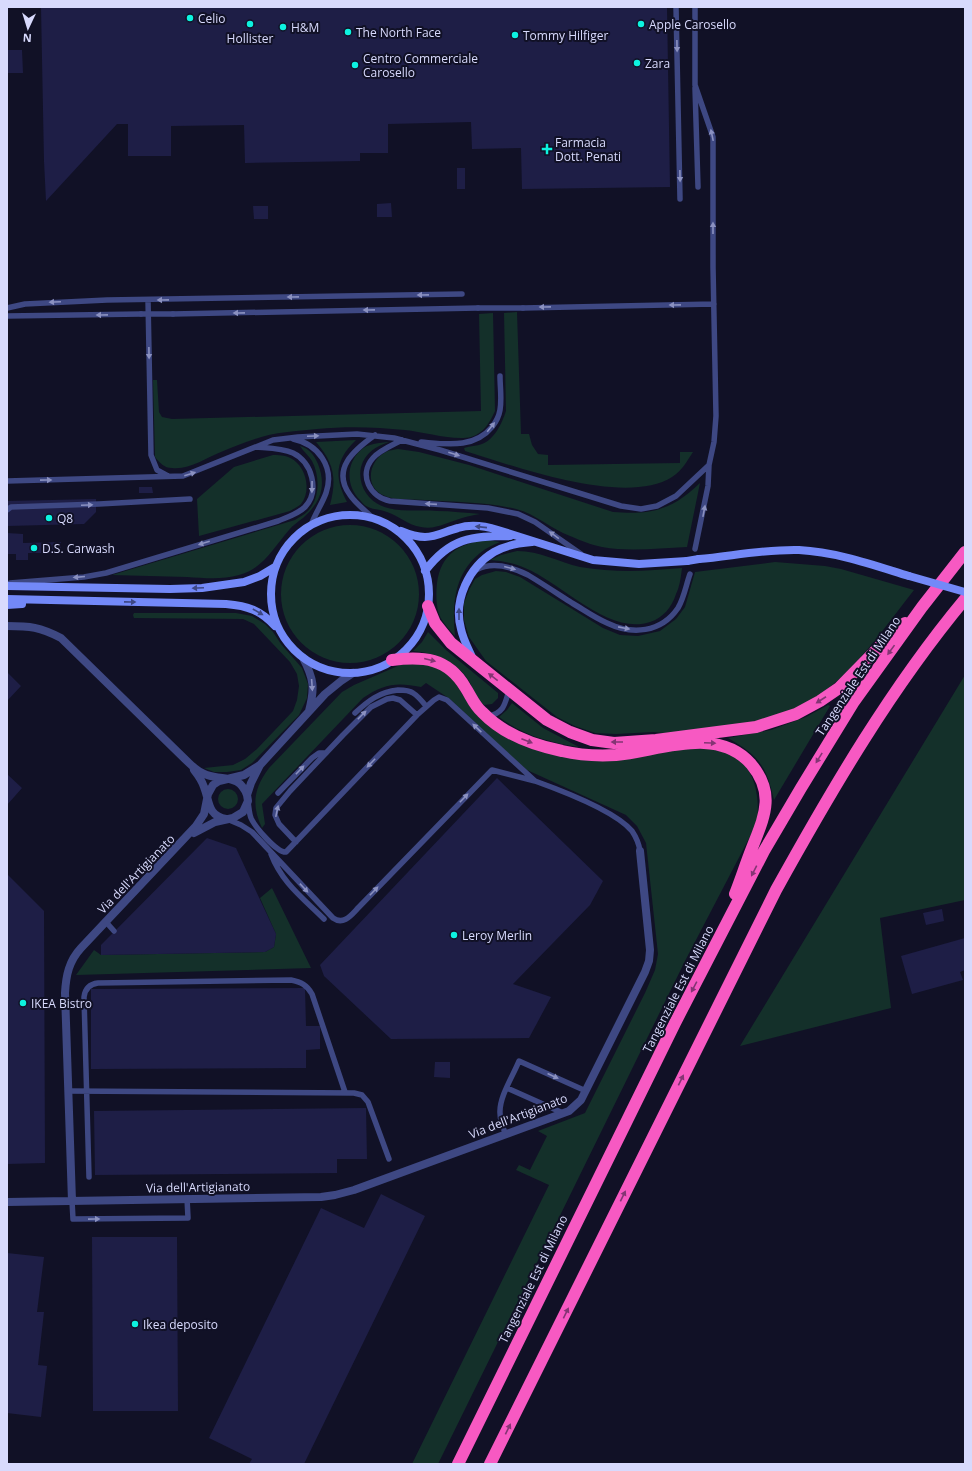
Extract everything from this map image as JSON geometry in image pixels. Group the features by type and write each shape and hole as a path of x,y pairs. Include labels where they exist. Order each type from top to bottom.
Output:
{"highway":[{"name":"Tangenziale Est di Milano","path":"458,1464 675,1024 764,852 853,703 922,607 965,552"},
{"path":"490,1464 776,890 865,737 946,622 965,599"},
{"path":"428,606 435,623 442,633 459,650 509,690 554,724 570,732 606,742 643,741 756,727 796,714 820,701 838,688 886,640 922,607"},
{"path":"392,660 412,658 427,659 440,663 452,670 465,686 474,704 486,716 517,737 546,747 574,754 616,755 686,744 706,743 721,745 732,749 743,756 754,768 763,786 766,801 765,815 720,938"}],"main road":[{"path":"396,530 408,540 416,551 426,571 429,590 428,606 424,625 407,649 392,660 371,670 353,674 328,670 303,658 289,647 279,630 273,615 271,603 270,591 277,561 287,545 311,525 324,519 338,516 359,515 374,519 396,530 424,537 438,535 461,527 477,526 490,528 586,558 615,563 640,564 687,561 775,551 811,551 850,559 965,592"},
{"path":"426,571 434,560 443,552 464,540 478,537 518,536"},
{"path":"476,664 460,628 459,612 465,584 483,560 495,552 512,545 536,542"},
{"path":"7,586 170,589 202,588 244,582 260,576 275,567"},
{"path":"7,599 235,605 246,607 262,614 279,630"},
{"path":"7,605 53,600"}],"street":[{"path":"7,626 28,626 41,628 61,638 189,763 203,774 229,779 241,784 244,787 248,798"},
{"path":"303,658 311,673 313,684 309,713"},
{"path":"186,838 200,820 213,785 219,781 244,775 260,765 330,690 353,674"},
{"path":"189,763 201,782 209,808 221,818 226,819"},
{"path":"186,838 206,826 233,818 243,812 253,778 260,765"},
{"name":"Via dell'Artigianato","path":"72,1201 65,993 70,965 76,953 186,838"},
{"name":"Via dell'Artigianato","path":"7,1202 321,1197 335,1195 354,1190 563,1114 575,1107 581,1100 645,972 649,961 650,950 640,851"}],"lane":[{"path":"676,7 680,199"},
{"path":"695,7 694,95 698,187"},
{"path":"695,85 713,137 716,416 714,442 709,465 708,486 695,549"},
{"path":"7,308 25,304 148,300 462,294"},
{"path":"148,300 151,455 157,470 168,476"},
{"path":"7,316 714,304"},
{"path":"500,376 501,406 499,414 489,430 480,438 453,445 402,440 377,454 368,465 368,483 371,490 379,498 390,501 493,508 518,514 535,522 586,558"},
{"path":"7,481 183,476 269,441 285,438 357,434 375,435 402,440 440,450 615,505 628,508 647,508 665,503 688,487 709,465"},
{"path":"374,519 350,495 343,481 344,467 350,456 362,444 375,435"},
{"path":"285,438 298,440 313,447 322,456 327,468 328,481 326,492 311,525"},
{"path":"7,583 84,577 106,573 278,521 305,507 310,499 312,484 311,473 304,461 289,451 254,447"},
{"path":"7,510 11,507 190,499"},
{"path":"473,572 493,565 516,569 607,624 640,631 656,628 663,624 674,613 682,601 690,574"},
{"path":"355,713 376,696 403,690 412,692 426,706"},
{"path":"486,716 497,714 504,707 509,690"},
{"path":"296,842 278,824 276,818 276,808 326,753 366,711 381,701 397,698 404,702 417,714"},
{"path":"248,798 251,818 256,827 279,850 286,852 417,714 436,698 446,700 535,781"},
{"path":"278,793 312,758 319,753 326,753"},
{"path":"226,819 247,828 270,850 333,918 343,921 359,907 492,770 535,781"},
{"name":"Via dell'Artigianato","path":"535,781 582,800 617,819 627,826 634,834 640,851"},
{"path":"270,850 276,867 282,877 324,919"},
{"path":"106,922 114,931"},
{"path":"89,1177 84,997 86,990 91,985 98,983 291,980 304,984 312,994 345,1092"},
{"path":"506,1135 500,1112 502,1100 520,1061 586,1091"},
{"path":"507,1088 563,1114"},
{"path":"68,1091 354,1093 362,1095 368,1102 389,1159"},
{"path":"72,1201 73,1219 188,1218 187,1198"}],"green space":[{"path":"517,312 521,434 529,434 532,445 538,454 548,455 548,465 680,463 680,452 693,452 679,472 672,477 652,485 627,488 599,486 540,474 465,451 464,448 487,442 494,435 506,411 504,313"},
{"path":"493,313 495,411 486,427 476,435 471,437 456,438 394,429 339,427 286,432 262,437 215,454 185,467 169,468 160,463 155,457 153,380 157,380 159,412 162,417 172,419 481,411 479,314"},
{"path":"356,440 349,447 340,462 340,485 347,502 330,505 333,487 332,471 327,457 316,442"},
{"path":"389,442 368,454 361,467 360,477 364,490 372,500 380,505 398,510 448,511 480,514 464,517 437,527 426,528 412,524 385,511 365,506 355,494 350,482 350,469 352,462 355,456 366,446"},
{"path":"300,446 311,453 315,458 321,472 322,487 318,500 309,512 291,528 267,557 255,568 233,577 220,578 112,575 295,520 303,515 312,506 318,487 315,467"},
{"path":"398,449 419,452 469,465 613,512 639,513 661,509 680,499 700,483 687,547 634,549 602,547 563,533 530,514 516,509 482,504 388,497 377,491 373,486 371,474 376,461 380,456 387,451"},
{"path":"273,455 284,456 292,459 302,469 305,476 306,491 305,498 301,504 290,511 199,536 197,499 234,467"},
{"path":"343,525 357,525 383,533 399,545 411,561 414,568 418,581 418,607 414,620 411,627 399,643 383,655 376,658 357,663 343,663 317,655 301,643 289,627 286,620 281,601 281,587 289,561 301,545 317,533 324,530"},
{"path":"488,540 500,542 487,548 471,561 460,580 454,613 455,636 443,621 438,611 436,590 439,573 447,557 460,547"},
{"path":"517,551 534,553 572,565 593,569 631,571 682,568 677,591 672,603 663,615 650,622 634,624 618,622 602,615 539,575 525,568 508,562 490,560 501,555"},
{"path":"775,562 825,566 841,569 914,590 868,649 835,683 816,697 795,709 771,718 745,724 665,733 653,732 616,734 595,733 575,726 557,717 486,661 469,637 464,620 464,603 475,579 482,575 496,571 506,572 520,577 603,628 620,635 638,636 660,631 676,619 685,607 695,572"},
{"path":"134,613 236,613 252,616 265,624 302,668 308,684 307,698 299,715 252,763 241,770 214,772 204,768 233,765 245,759 257,749 293,711 297,700 299,686 297,674 290,662 254,624 243,619 134,618"},
{"path":"428,632 446,650 498,693 498,698 492,704 484,705 477,697 464,674 452,663 437,656 413,651 422,642"},
{"path":"411,663 425,664 439,668 451,676 471,708 565,757 702,748 718,750 729,754 741,761 747,768 755,785 758,804 757,823 685,961 438,1464 412,1464 549,1185 516,1170 519,1165 530,1170 547,1136 538,1131 585,1113 645,993 655,970 658,954 646,843 637,826 626,815 527,770 450,699 426,683 421,687 390,685 370,693 363,698 262,804 265,824 262,828 256,812 255,804 257,790 269,768 342,692 354,685 400,665"},
{"path":"965,675 965,900 880,918 891,1008 740,1046"},
{"path":"512,703 543,728 579,747 557,743 537,737 509,724 499,717"},
{"path":"828,705 830,706 774,800 768,778 760,763 747,750 728,738 771,730 806,717"},
{"path":"228,789 235,792 238,799 235,806 228,809 221,806 218,799 221,792"},
{"path":"272,888 311,968 76,975 94,950 101,955 265,952 274,947 276,934 260,898"}],"building":[{"name":"Centro Commerciale Carosello","path":"41,7 667,7 670,187 522,189 521,148 472,149 471,122 388,124 388,153 360,153 360,161 245,163 244,125 171,126 171,156 128,156 128,124 117,124 46,201"},
{"path":"7,50 22,50 23,73 7,73"},
{"path":"457,168 465,168 465,189 457,189"},
{"path":"391,203 392,217 377,217 377,204"},
{"path":"253,206 268,206 268,219 254,219"},
{"path":"139,487 152,487 153,493 139,493"},
{"name":"Q8","path":"96,499 96,512 84,524 7,526 7,501"},
{"name":"D.S. Carwash","path":"7,533 23,534 23,543 61,542 61,553 28,553 28,560 16,560 16,554 7,554"},
{"path":"7,672 21,686 7,701"},
{"path":"7,774 22,788 7,805"},
{"name":"Leroy Merlin","path":"497,778 603,881 590,905 513,984 551,997 529,1038 391,1039 324,976 320,965"},
{"path":"207,838 236,848 276,934 274,947 265,952 101,955 101,945"},
{"path":"7,874 44,911 45,1163 7,1164"},
{"path":"942,909 944,921 926,925 923,913"},
{"path":"965,938 965,970 960,972 963,980 912,994 901,956"},
{"path":"305,988 306,1026 320,1026 320,1049 306,1050 306,1068 91,1069 91,989"},
{"path":"435,1062 450,1062 450,1078 434,1077"},
{"path":"366,1108 367,1159 337,1159 337,1173 95,1175 94,1111"},
{"path":"381,1194 425,1216 304,1464 249,1464 252,1459 209,1438 321,1208 364,1228"},
{"name":"Ikea deposito","path":"92,1237 177,1237 178,1411 93,1411"},
{"path":"7,1253 44,1257 37,1312 44,1312 38,1365 47,1366 41,1417 7,1413"}],"place":[{"name":"Celio","path":"190,18"},
{"name":"Hollister","path":"250,24"},
{"name":"Apple Carosello","path":"641,24"},
{"name":"H&M","path":"283,27"},
{"name":"The North Face","path":"348,32"},
{"name":"Tommy Hilfiger","path":"515,35"},
{"name":"Zara","path":"637,63"},
{"name":"Centro Commerciale Carosello","path":"355,65"},
{"name":"Farmacia Dott. Penati","path":"547,149"},
{"name":"Q8","path":"49,518"},
{"name":"D.S. Carwash","path":"34,548"},
{"name":"Leroy Merlin","path":"454,935"},
{"name":"IKEA Bistro","path":"23,1003"},
{"name":"Ikea deposito","path":"135,1324"}]}
